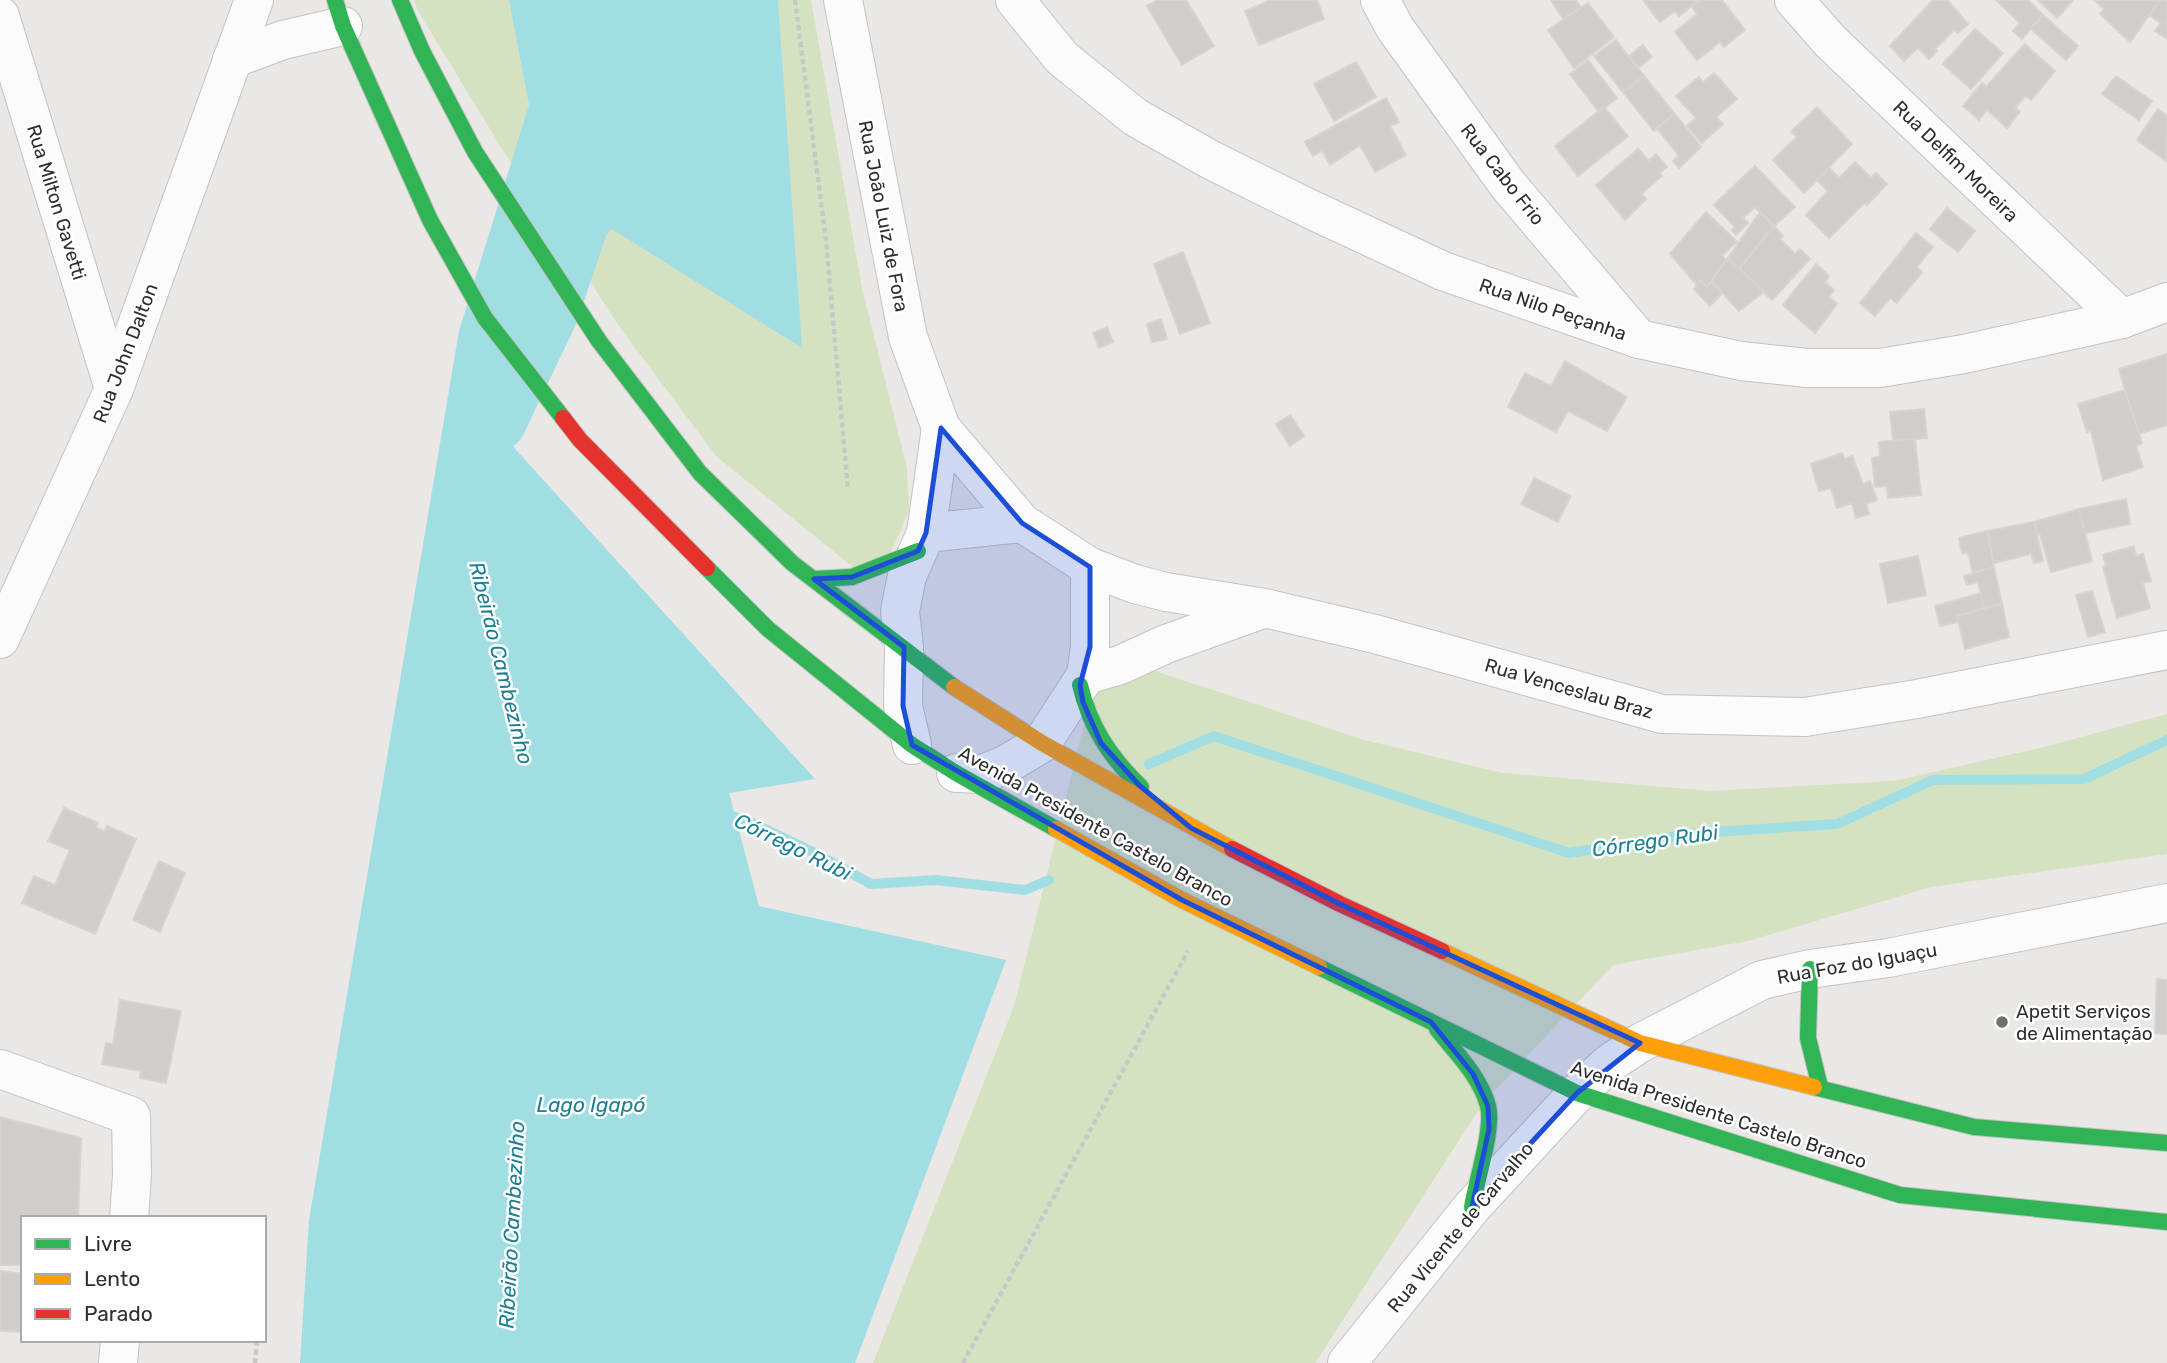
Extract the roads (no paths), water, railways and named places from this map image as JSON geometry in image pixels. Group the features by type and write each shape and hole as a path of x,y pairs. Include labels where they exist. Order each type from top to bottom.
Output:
{"main road":[{"path":"400,0 422,51 475,152 599,341 700,473 792,563 957,689 1042,743 1191,828 1340,904 1640,1043 1974,1127 2167,1143"},
{"name":"Avenida Presidente Castelo Branco","path":"339,13 430,220 485,318 580,440 768,629 912,745 956,773 1193,905 1577,1093 1900,1195 2167,1222"},
{"path":"814,579 852,577 922,542"},
{"path":"1083,680 1091,726 1118,764 1191,828"},
{"path":"1810,969 1808,1038 1820,1087"},
{"path":"1431,1022 1473,1074 1488,1106 1489,1129 1476,1177 1472,1207"}],"street":[{"name":"Rua John Dalton","path":"0,639 114,389 254,0"},
{"name":"Rua Nilo Peçanha","path":"1015,0 1062,58 1135,117 1211,160 1443,271 1639,339 1741,361 1807,368 1880,368 1965,354 2122,319 2167,302"},
{"name":"Rua Cabo Frio","path":"1380,0 1395,27 1508,185 1639,339"},
{"name":"Rua Delfim Moreira","path":"1794,0 1831,42 2122,319"},
{"name":"Rua João Luiz de Fora","path":"845,2 908,337 941,428 1021,523"},
{"path":"232,59 283,40 339,13"},
{"name":"Rua Milton Gavetti","path":"0,16 114,389"},
{"name":"Rua João Luiz de Fora","path":"922,542 941,428"},
{"path":"912,745 903,706 904,647 900,611 907,576 922,542 1021,523 1090,567 1090,647 1083,680 1042,743 984,774 956,773"},
{"name":"Rua Venceslau Braz","path":"1090,567 1166,592 1265,608 1375,634 1662,714 1805,717 1917,699 2167,650"},
{"path":"1083,680 1166,644 1265,608"},
{"name":"Rua Foz do Iguaçu","path":"1577,1093 1610,1063 1640,1043 1762,980 2167,903"},
{"path":"0,1069 131,1116 129,1216"},
{"name":"Rua Vicente de Carvalho","path":"1347,1363 1472,1207 1577,1093"},
{"path":"118,1363 120,1342"}],"water":[{"name":"Lago Igapó","path":"509,0 778,0 802,348 567,201 508,441 815,779 729,793 759,906 1006,960 855,1363 300,1363 309,1220 459,331 529,105"}],"waterway":[{"name":"Ribeirão Cambezinho","path":"496,421 548,312 579,221 617,163 608,0"},
{"name":"Córrego Rubi","path":"1149,764 1214,736 1569,853 1698,833 1837,824 1933,780 2084,779 2167,740"},
{"name":"Córrego Rubi","path":"724,814 746,820 871,884 936,880 1025,890 1049,880"}],"place":[{"name":"Apetit Serviços de Alimentação","path":"2002,1022"}]}
